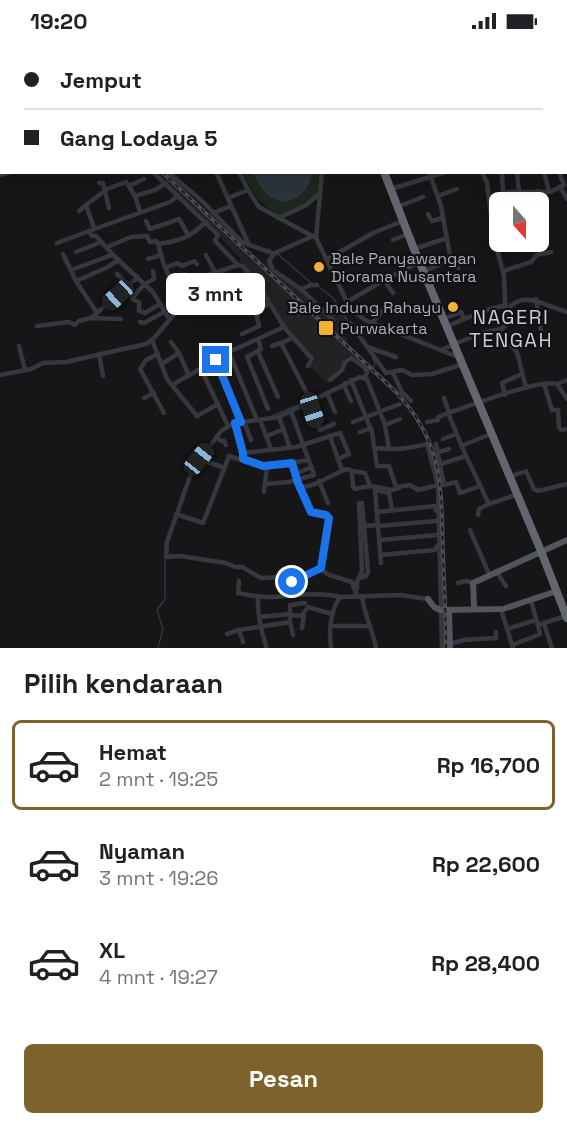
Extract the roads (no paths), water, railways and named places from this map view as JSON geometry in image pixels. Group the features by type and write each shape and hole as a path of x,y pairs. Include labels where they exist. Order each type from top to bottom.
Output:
{"highway":[{"path":"384,174 516,495 542,550 567,617"}],"main road":[{"path":"475,609 473,583 542,550 567,541"},
{"path":"428,599 434,607 444,610 501,609 557,591"},
{"path":"444,610 450,646"}],"street":[{"path":"170,174 242,242 275,253"},
{"path":"217,174 249,245"},
{"path":"241,174 259,207 314,237 357,315 441,349 462,361"},
{"path":"314,237 322,174"},
{"path":"483,174 489,198"},
{"path":"502,174 503,192"},
{"path":"517,174 519,192 549,191 560,187 564,185 561,174"},
{"path":"545,174 549,191"},
{"path":"129,186 148,175 153,175 166,183 206,222 219,236 215,241 238,265 243,266 292,338 312,359 308,366"},
{"path":"391,191 429,175 438,196 450,256"},
{"path":"79,211 126,182 136,196 138,212"},
{"path":"99,183 103,183 109,208"},
{"path":"136,196 166,183"},
{"path":"560,187 567,199"},
{"path":"438,196 457,189"},
{"path":"228,198 248,190"},
{"path":"278,218 305,207 319,194"},
{"path":"57,243 170,202 178,196"},
{"path":"397,207 423,197"},
{"path":"86,205 92,236 96,236 112,255 153,292 169,319"},
{"path":"213,213 231,206"},
{"path":"428,214 432,221 442,218"},
{"path":"146,221 150,229 179,219 189,236"},
{"path":"327,260 375,232 403,221"},
{"path":"158,244 189,236 206,222"},
{"path":"393,240 408,234"},
{"path":"107,247 137,236 147,236 150,242 156,241 181,305"},
{"path":"314,237 275,253 269,261 273,270 301,290 333,320"},
{"path":"414,249 447,238"},
{"path":"76,252 101,242"},
{"path":"441,349 505,326 503,271 498,252"},
{"path":"503,271 529,263 537,255 551,252"},
{"path":"63,254 76,281 97,313"},
{"path":"71,270 112,255"},
{"path":"148,259 161,255"},
{"path":"206,255 218,289"},
{"path":"76,281 119,260"},
{"path":"155,262 164,265 177,263 182,266 195,261 196,264"},
{"path":"348,302 391,276 420,262"},
{"path":"424,271 445,263 456,263 458,268"},
{"path":"0,375 26,370 43,363 60,363 146,344 152,340 191,293 213,273 238,265"},
{"path":"91,318 129,285 154,279 153,271"},
{"path":"117,274 129,285"},
{"path":"184,274 191,293"},
{"path":"391,276 395,283"},
{"path":"384,280 393,293"},
{"path":"141,281 140,292 132,298 138,302 140,311 147,313 160,304"},
{"path":"248,288 256,283"},
{"path":"301,290 316,285"},
{"path":"506,312 515,302 528,298 567,312"},
{"path":"536,300 542,338"},
{"path":"382,302 385,308"},
{"path":"242,334 258,327 255,308 270,304"},
{"path":"446,327 506,305"},
{"path":"372,323 385,308 393,306"},
{"path":"140,322 144,323 164,312"},
{"path":"448,317 461,312 464,319"},
{"path":"37,326 69,322 75,325 91,318 121,319"},
{"path":"350,323 383,371 388,374 402,370 412,375 432,374 462,361"},
{"path":"172,385 229,352 284,327"},
{"path":"497,330 517,352 526,388"},
{"path":"272,346 292,338"},
{"path":"247,357 261,349 258,339"},
{"path":"152,340 167,379 197,416 218,404"},
{"path":"171,342 179,353 189,376"},
{"path":"281,343 310,400 319,429 334,424"},
{"path":"19,346 26,370"},
{"path":"243,346 268,409"},
{"path":"367,347 396,357"},
{"path":"229,352 271,449"},
{"path":"258,352 278,397"},
{"path":"162,364 179,353"},
{"path":"99,354 103,376"},
{"path":"137,378 139,368 146,360 158,354"},
{"path":"330,380 347,361 353,359 366,370 365,377 385,425 389,449"},
{"path":"216,360 251,440"},
{"path":"139,368 164,413"},
{"path":"201,369 228,425"},
{"path":"341,370 371,428 377,466 389,466 395,486 402,487"},
{"path":"393,373 402,392 411,401"},
{"path":"505,395 502,383 522,374"},
{"path":"321,568 292,582 280,577 261,578 242,567 226,563 180,556 166,557 166,542 193,468 228,425 279,417 347,382 365,377"},
{"path":"557,384 567,380"},
{"path":"347,382 345,388 351,401"},
{"path":"427,422 438,420 438,417 478,403 551,382 557,384 567,399"},
{"path":"544,384 552,410 558,410 559,428 567,429"},
{"path":"144,398 154,393"},
{"path":"327,393 336,412"},
{"path":"444,398 461,446 489,504"},
{"path":"353,422 400,404"},
{"path":"266,484 313,476 312,467 291,411"},
{"path":"279,417 290,448"},
{"path":"385,425 400,419"},
{"path":"235,423 243,459"},
{"path":"360,432 371,428"},
{"path":"267,436 284,429"},
{"path":"243,453 290,448 341,433 349,454 338,459"},
{"path":"443,439 456,434"},
{"path":"461,446 491,434"},
{"path":"330,436 342,470"},
{"path":"216,437 225,441 226,445"},
{"path":"375,448 405,449 427,444 438,485 444,610 442,648"},
{"path":"436,444 445,486 456,482 460,493 480,486"},
{"path":"439,452 449,449"},
{"path":"176,514 203,524 229,456 267,467 309,460"},
{"path":"441,464 466,456"},
{"path":"199,459 225,468"},
{"path":"292,463 311,512 326,515 329,518 321,568 325,573 352,582 360,596"},
{"path":"264,492 267,467"},
{"path":"295,474 312,467"},
{"path":"300,488 342,470 365,473 370,486"},
{"path":"352,471 355,489 370,486 392,490 411,485 419,490 438,485"},
{"path":"509,477 526,471 534,489 538,491 567,484"},
{"path":"319,481 328,503"},
{"path":"381,563 375,490 389,493 392,510"},
{"path":"478,515 479,509 516,495"},
{"path":"377,512 435,506 437,550 380,555"},
{"path":"376,648 357,586 360,578 367,575 362,528 436,521"},
{"path":"470,530 489,574"},
{"path":"380,540 437,535"},
{"path":"496,571 506,586"},
{"path":"239,580 238,593 258,597 400,595 428,599"},
{"path":"458,583 466,581 473,583"},
{"path":"258,597 260,625 266,646"},
{"path":"331,648 332,614 340,597"},
{"path":"531,601 552,648"},
{"path":"293,635 290,621 291,604 305,603"},
{"path":"302,628 302,615 309,607 332,614"},
{"path":"501,609 513,646 540,634 539,623"},
{"path":"259,617 302,615"},
{"path":"507,628 567,617"},
{"path":"227,634 260,625 290,621"},
{"path":"330,626 369,626"},
{"path":"239,630 243,642"},
{"path":"450,646 464,640 496,638 496,632"}],"waterway":[{"path":"268,249 279,255 311,283"},
{"path":"318,286 333,298 348,321"},
{"path":"372,357 374,367"},
{"path":"272,416 300,404"},
{"path":"200,455 208,445"},
{"path":"158,648 163,629 157,610 165,599 165,558"}],"railway":[{"path":"164,174 395,391 423,429 437,466 440,485 446,648"}],"place":[{"name":"Bale Panyawangan Diorama Nusantara","path":"319,267"},
{"name":"Bale Indung Rahayu","path":"453,307"},
{"name":"Purwakarta","path":"326,328"}],"district":[{"name":"NAGERI TENGAH","path":"511,328"}]}
